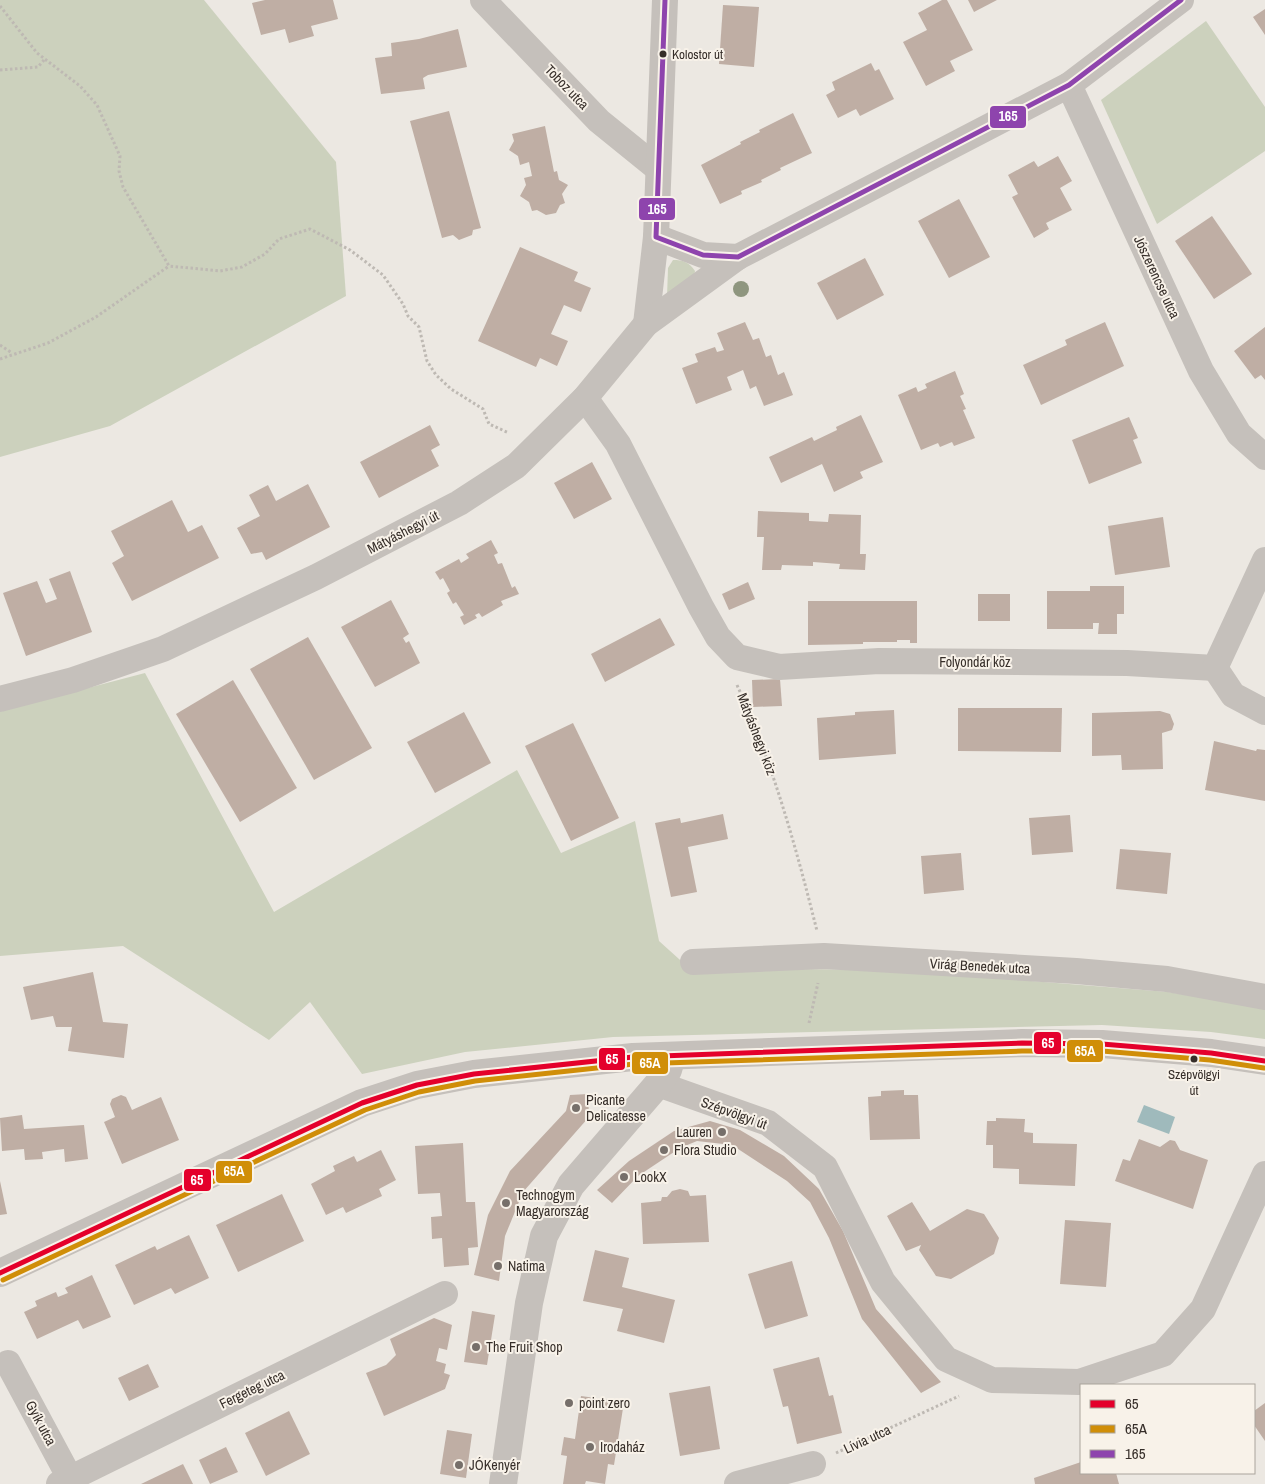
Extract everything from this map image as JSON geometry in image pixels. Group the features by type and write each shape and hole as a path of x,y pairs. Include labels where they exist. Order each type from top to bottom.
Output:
{"street":[{"name":"Toboz utca","path":"483,0 600,121 657,168"},
{"path":"646,324 656,237 657,168 666,0"},
{"name":"Mátyáshegyi út","path":"0,699 73,680 163,649 415,527 459,503 516,466 585,398 646,324 683,299 738,257 1069,85 1181,0"},
{"name":"Jószerencse utca","path":"1069,85 1201,372 1239,434 1265,457"},
{"path":"656,237 703,255 738,257"},
{"path":"585,398 618,444 705,615 718,636 736,657"},
{"path":"1265,560 1215,668 1233,695 1265,712"},
{"name":"Folyondár köz","path":"736,657 779,668 907,662 1127,663 1215,668"},
{"name":"Virág Benedek utca","path":"693,962 824,956 1167,979 1265,997"},
{"path":"0,1273 362,1102 417,1085 474,1074 633,1057 1022,1044 1102,1044 1211,1053 1265,1061"},
{"path":"503,1484 529,1303 544,1236 571,1184 658,1084 668,1070 672,1056"},
{"name":"Szépvölgyi út","path":"658,1084 768,1123 825,1167 883,1282 946,1360 992,1380 1079,1382 1163,1354 1203,1309 1265,1174"},
{"name":"Fergeteg utca","path":"67,1482 445,1294"},
{"name":"Gyík utca","path":"8,1363 67,1482"},
{"path":"737,1484 813,1464"}],"path":[{"path":"0,6 44,60 80,86 97,105 120,156 119,171 123,187 168,266"},
{"path":"0,70 38,67 44,60"},
{"path":"0,359 48,343 96,317 168,266 220,270 242,267 265,254 279,239 310,229 350,250 383,275 403,304 408,316 419,327 427,361 436,375 451,389 483,409 490,424 507,434"},
{"path":"0,345 12,354"},
{"name":"Mátyáshegyi köz","path":"736,657 736,682 760,736 795,844 824,956"},
{"path":"802,1051 824,956"},
{"name":"Lívia utca","path":"813,1464 992,1380"}],"green space":[{"path":"0,0 204,0 336,162 346,296 110,426 0,457"},
{"path":"1206,21 1265,107 1265,151 1157,224 1101,100"},
{"path":"673,260 686,262 695,271 693,281 667,297 668,268"},
{"path":"145,673 274,912 517,770 561,853 635,821 659,941 689,968 897,970 1168,992 1265,1008 1265,1039 1211,1032 1102,1025 613,1037 465,1052 362,1074 310,1002 269,1040 123,946 0,956 0,711"}],"water":[{"path":"1144,1105 1175,1117 1169,1134 1137,1122"}],"building":[{"path":"265,0 333,0 338,19 311,26 314,36 289,43 285,29 261,35 252,3"},
{"path":"942,0 947,0 973,50 950,61 955,71 926,86 903,42 927,30 918,13"},
{"path":"968,0 997,0 974,12"},
{"path":"723,5 759,7 754,67 719,64"},
{"path":"1265,9 1265,35 1253,17"},
{"path":"458,29 467,67 428,75 423,78 425,89 381,94 375,58 392,56 391,43 419,39"},
{"path":"871,63 875,71 879,69 894,99 860,116 856,109 838,118 826,95 835,90 832,82"},
{"path":"449,111 481,228 473,230 472,235 459,240 453,235 442,238 410,121"},
{"path":"793,113 812,153 780,168 781,170 761,180 762,182 741,191 742,194 720,204 701,165 741,144 740,142 760,132 759,130"},
{"path":"545,126 554,172 557,171 559,180 568,185 562,194 565,203 560,205 556,213 546,215 537,210 532,211 529,202 520,196 526,185 524,178 532,176 529,162 520,165 518,156 509,150 514,141 512,134"},
{"path":"1058,156 1072,181 1060,188 1072,210 1046,223 1049,229 1034,238 1012,197 1018,194 1008,175 1034,161 1038,167"},
{"path":"959,199 990,257 949,278 918,221"},
{"path":"1212,216 1252,274 1214,299 1175,241"},
{"path":"520,247 578,272 574,281 591,288 581,312 564,305 551,334 568,341 557,366 540,358 536,367 478,341"},
{"path":"865,258 884,295 837,320 817,283"},
{"path":"745,322 753,340 759,338 766,357 771,355 778,375 784,372 793,395 764,406 756,386 750,389 743,370 727,377 732,390 696,404 682,368 698,362 695,354 715,347 717,352 724,350 717,333"},
{"path":"1105,322 1124,366 1041,405 1023,365 1067,345 1065,340"},
{"path":"1265,327 1265,380 1261,375 1255,379 1234,351"},
{"path":"955,371 964,394 960,396 966,409 963,410 975,438 954,446 952,442 940,447 938,443 921,450 898,395 916,387 918,392 927,388 925,384"},
{"path":"861,415 883,462 860,472 863,478 834,492 822,464 781,483 769,457 812,437 814,441 837,430 836,427"},
{"path":"1129,417 1138,438 1133,440 1142,463 1089,484 1072,440"},
{"path":"430,425 440,445 431,450 439,466 379,498 360,462"},
{"path":"592,462 612,499 574,519 554,483"},
{"path":"308,484 330,527 266,560 262,552 251,554 237,528 260,516 249,495 268,485 276,501"},
{"path":"172,500 188,532 202,525 219,558 132,601 112,563 124,556 111,531"},
{"path":"758,511 809,513 809,521 828,522 829,514 861,515 860,554 866,554 865,570 839,569 840,564 813,562 813,566 782,565 781,570 762,570 764,537 757,537"},
{"path":"1163,517 1170,567 1115,575 1108,526"},
{"path":"491,540 498,553 494,555 498,564 502,563 512,588 515,586 519,594 501,601 503,605 482,617 479,613 475,615 477,618 464,625 460,617 464,615 456,602 453,604 447,593 450,591 443,578 440,580 435,572 459,559 461,563 469,558 466,554"},
{"path":"70,571 92,632 26,656 3,593 37,581 46,603 57,599 49,579"},
{"path":"748,582 755,599 729,610 722,594"},
{"path":"1090,586 1124,586 1124,614 1117,614 1117,634 1098,634 1099,623 1093,623 1093,629 1047,629 1047,591 1090,591"},
{"path":"978,594 1010,594 1010,621 978,621"},
{"path":"391,600 409,634 403,638 406,643 409,641 420,663 375,687 341,627"},
{"path":"808,601 917,601 917,643 910,643 910,640 897,640 897,642 863,642 863,644 808,645"},
{"path":"660,618 675,645 605,682 591,654"},
{"path":"308,637 372,748 314,780 250,669"},
{"path":"780,679 782,706 753,707 752,680"},
{"path":"233,680 297,788 240,822 176,714"},
{"path":"958,708 1062,708 1061,752 958,751"},
{"path":"894,710 896,754 819,760 817,718 855,715 855,712"},
{"path":"1160,711 1170,714 1174,724 1172,730 1162,733 1163,769 1122,770 1121,755 1092,756 1092,713"},
{"path":"464,712 491,763 435,793 407,742"},
{"path":"573,723 619,818 571,841 525,746"},
{"path":"1214,741 1256,751 1257,749 1265,750 1265,801 1205,790"},
{"path":"723,814 728,839 688,847 697,892 671,897 655,823 680,818 681,823"},
{"path":"1070,815 1073,852 1032,855 1029,818"},
{"path":"1120,849 1171,853 1167,894 1116,889"},
{"path":"961,853 964,890 924,894 921,856"},
{"path":"93,972 103,1022 128,1024 124,1058 68,1051 72,1027 56,1027 53,1016 31,1020 23,987"},
{"path":"904,1090 904,1095 918,1095 920,1139 870,1140 868,1097 881,1096 881,1091"},
{"name":"Technogym Magyarország","path":"588,1094 589,1117 523,1192 505,1236 499,1281 474,1275 488,1215 510,1171 566,1111 570,1095"},
{"path":"121,1095 126,1097 132,1110 161,1097 179,1140 122,1164 104,1122 115,1117 110,1104 112,1099"},
{"path":"22,1115 24,1129 84,1125 88,1159 65,1162 64,1149 42,1152 43,1159 25,1160 24,1149 2,1151 0,1118"},
{"path":"996,1118 1025,1119 1024,1132 1033,1133 1033,1143 1077,1144 1075,1186 1019,1184 1019,1169 993,1168 993,1145 986,1145 987,1121 996,1121"},
{"path":"710,1121 740,1130 784,1156 819,1189 843,1231 876,1309 941,1382 921,1393 862,1319 829,1238 810,1202 787,1181 732,1145 697,1141 680,1148 638,1176 612,1203 597,1190 629,1161 674,1131"},
{"path":"1139,1139 1160,1147 1170,1140 1175,1141 1180,1150 1208,1160 1193,1209 1115,1181 1123,1159 1130,1161"},
{"path":"463,1143 466,1202 475,1202 478,1247 468,1248 469,1265 444,1267 442,1238 432,1239 431,1217 442,1216 440,1193 418,1194 415,1146"},
{"path":"381,1150 396,1180 379,1189 382,1196 346,1213 343,1207 326,1215 311,1184 335,1171 333,1166 354,1156 357,1162"},
{"path":"0,1181 7,1214 0,1215"},
{"path":"680,1189 688,1191 690,1196 706,1195 709,1242 643,1244 641,1203 661,1201 662,1197 667,1197 672,1191"},
{"path":"282,1194 304,1241 238,1272 216,1225"},
{"path":"912,1202 930,1231 967,1209 984,1214 999,1238 994,1254 951,1279 936,1276 919,1250 921,1245 906,1251 887,1216"},
{"path":"1065,1220 1111,1223 1106,1287 1060,1284"},
{"path":"189,1235 209,1278 175,1294 171,1288 134,1305 115,1265 155,1246 157,1250"},
{"path":"595,1250 629,1258 622,1287 675,1300 664,1343 617,1331 623,1309 583,1301"},
{"path":"792,1261 808,1316 765,1329 748,1274"},
{"path":"92,1275 111,1317 83,1329 78,1320 37,1339 24,1312 37,1306 35,1301 56,1292 58,1297 68,1293 65,1288"},
{"path":"472,1311 495,1315 487,1365 464,1362"},
{"path":"434,1318 452,1325 447,1350 439,1348 436,1361 446,1364 444,1373 450,1375 445,1389 384,1416 366,1373 386,1365 396,1355 390,1339"},
{"path":"819,1357 829,1396 833,1395 842,1433 797,1444 788,1406 783,1407 773,1369"},
{"path":"148,1364 159,1387 129,1401 118,1378"},
{"path":"710,1386 720,1449 680,1456 669,1393"},
{"name":"Irodaház","path":"581,1396 624,1402 614,1465 608,1464 605,1484 586,1481 585,1484 563,1484 567,1456 561,1455 564,1437 575,1439"},
{"path":"1265,1403 1265,1441 1255,1426 1255,1410"},
{"path":"289,1411 310,1454 266,1476 245,1433"},
{"path":"447,1430 472,1434 466,1478 440,1474"},
{"path":"226,1447 238,1472 210,1484 199,1460"},
{"path":"1080,1462 1080,1474 1116,1474 1119,1484 1035,1484 1034,1478"},
{"path":"183,1464 193,1484 141,1484"}],"transit line":[{"name":"165","path":"665,0 656,237 703,255 738,257 1069,85 1181,0"},
{"name":"65","path":"0,1273 362,1103 417,1085 474,1074 633,1057 1022,1043 1102,1044 1211,1053 1265,1061"},
{"name":"65A","path":"3,1280 365,1110 419,1092 475,1081 634,1064 1022,1051 1102,1051 1210,1060 1264,1068"}],"place":[{"name":"Kolostor út","path":"663,54"},
{"name":"Szépvölgyi út","path":"1194,1059"},
{"name":"Picante Delicatesse","path":"576,1108"},
{"name":"Lauren","path":"722,1132"},
{"name":"Flora Studio","path":"664,1150"},
{"name":"LookX","path":"624,1177"},
{"name":"Technogym Magyarország","path":"506,1203"},
{"name":"Natima","path":"498,1266"},
{"name":"The Fruit Shop","path":"476,1347"},
{"name":"point zero","path":"569,1403"},
{"name":"Irodaház","path":"590,1447"},
{"name":"JÓKenyér","path":"459,1465"}]}
